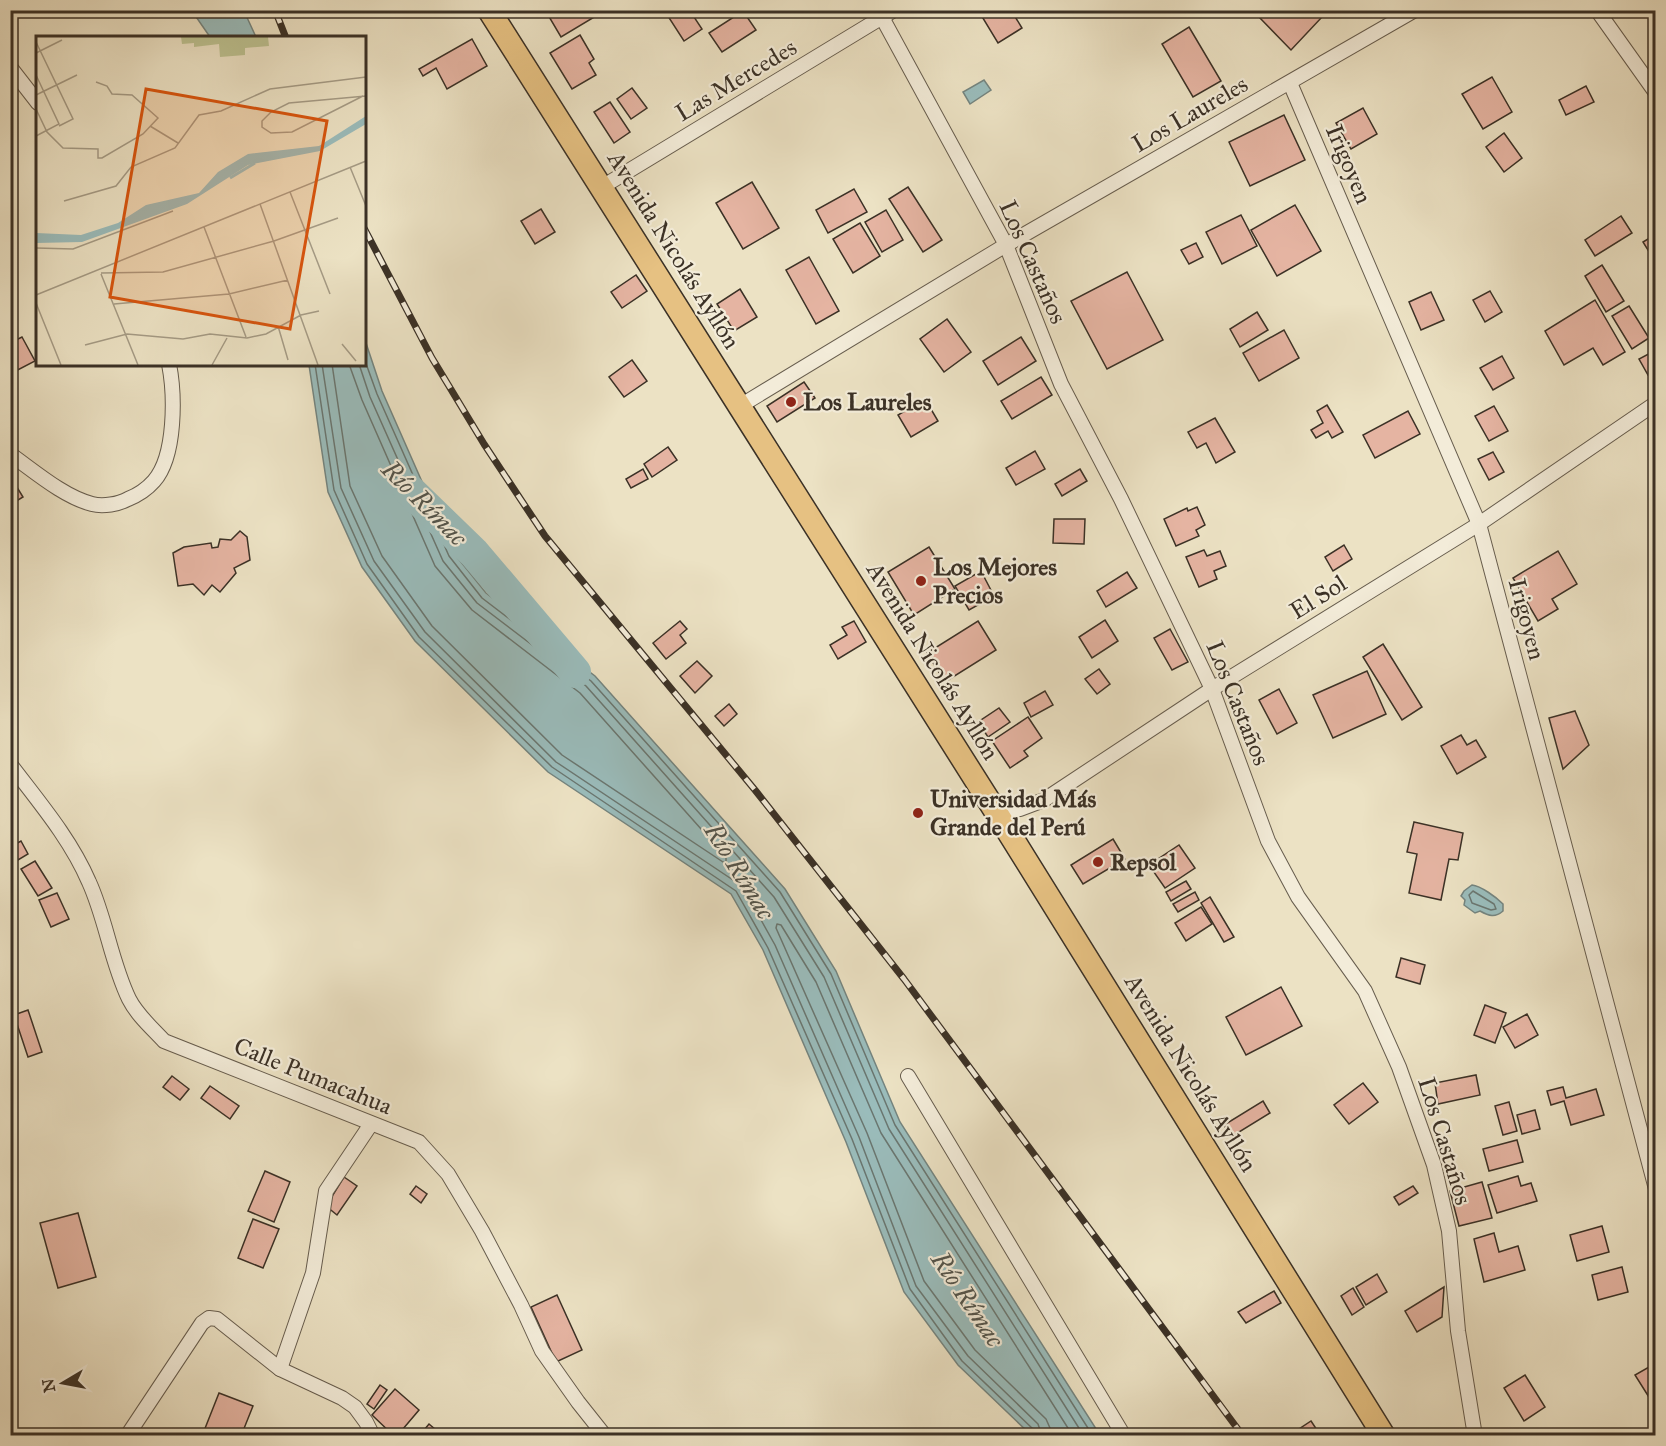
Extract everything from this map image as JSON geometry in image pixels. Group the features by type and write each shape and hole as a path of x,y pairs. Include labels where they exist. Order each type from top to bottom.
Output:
{"highway":[{"name":"Avenida Nicolás Ayllón","path":"489,10 996,812 1384,1436"}],"street":[{"name":"Los Laureles","path":"740,406 1006,245 1415,10"},
{"path":"1597,10 1656,93"},
{"name":"Las Mercedes","path":"602,187 885,13"},
{"name":"Los Castaños","path":"885,13 1006,245 1061,384 1121,499 1212,689 1268,841 1298,897 1365,991 1399,1067 1434,1165 1449,1231 1458,1331 1475,1436"},
{"path":"10,67 36,100"},
{"name":"Irigoyen","path":"1290,83 1479,524 1656,1189"},
{"path":"10,454 56,488 93,505 120,503 139,494 156,479 167,456 173,416 169,366"},
{"name":"El Sol","path":"996,812 1020,809 1044,800 1212,689 1479,524 1656,403"},
{"name":"Calle Pumacahua","path":"10,764 67,840 90,883 113,958 129,1000 143,1019 164,1041 419,1143 448,1174 482,1231 542,1351 605,1436"},
{"path":"908,1076 1125,1436"},
{"path":"280,1369 313,1273 326,1191 371,1124"},
{"path":"127,1436 202,1323 209,1318 217,1319 280,1369 342,1398 355,1407 373,1436"}],"water":[{"path":"192,11 244,11 256,36 209,36"},
{"path":"984,80 991,90 970,104 963,92"},
{"path":"366,343 382,391 453,552 486,593 595,676 785,889 836,971 900,1122 1100,1435 1031,1435 958,1365 904,1292 846,1142 763,950 731,894 548,772 415,641 362,567 328,492 309,366 366,366"},
{"path":"1472,885 1496,898 1503,904 1503,911 1495,915 1480,911 1475,913 1464,905 1465,900 1461,896"}],"building":[{"path":"556,10 606,10 561,37 548,15"},
{"path":"664,10 698,10 700,13 694,17 702,29 684,41"},
{"path":"978,10 1011,10 1022,28 998,43"},
{"path":"1263,10 1316,10 1322,17 1291,50 1258,16"},
{"path":"743,11 756,30 722,52 709,33"},
{"path":"1189,27 1221,81 1193,97 1162,44"},
{"path":"580,35 594,59 589,63 596,75 572,89 550,53"},
{"path":"472,39 487,66 447,89 436,68 423,76 419,69"},
{"path":"1492,77 1512,112 1483,129 1462,94"},
{"path":"1586,86 1594,102 1566,115 1559,100"},
{"path":"632,88 647,108 631,119 617,99"},
{"path":"610,102 630,132 614,143 594,112"},
{"path":"1363,108 1377,134 1351,149 1336,123"},
{"path":"1284,115 1305,160 1250,186 1229,142"},
{"path":"1504,133 1522,158 1504,172 1486,147"},
{"path":"752,182 779,228 743,249 716,203"},
{"path":"908,187 942,240 923,252 889,199"},
{"path":"854,189 867,212 828,233 816,210"},
{"path":"1295,205 1321,251 1277,276 1251,230"},
{"path":"541,209 555,232 535,244 521,221"},
{"path":"886,210 903,240 882,252 865,222"},
{"path":"1241,215 1257,246 1222,264 1206,232"},
{"path":"1621,216 1632,233 1595,256 1585,240"},
{"path":"860,223 880,256 853,273 833,239"},
{"path":"1656,234 1656,263 1643,242"},
{"path":"1196,243 1203,257 1189,264 1181,250"},
{"path":"809,257 839,311 816,324 786,270"},
{"path":"1602,265 1624,301 1606,312 1585,276"},
{"path":"1127,272 1163,340 1107,369 1071,301"},
{"path":"636,275 647,291 622,308 611,292"},
{"path":"740,289 757,317 734,331 717,304"},
{"path":"1490,291 1502,312 1485,322 1473,300"},
{"path":"1431,292 1444,320 1421,330 1409,302"},
{"path":"1595,300 1625,352 1603,365 1593,348 1564,365 1545,331"},
{"path":"1629,306 1649,338 1632,349 1612,316"},
{"path":"1257,312 1268,330 1240,347 1230,329"},
{"path":"947,319 971,352 944,372 920,339"},
{"path":"1284,330 1299,358 1259,381 1243,353"},
{"path":"22,337 35,361 10,374 10,343"},
{"path":"1021,337 1036,361 998,385 983,361"},
{"path":"1656,350 1656,371 1648,375 1639,359"},
{"path":"1502,356 1514,378 1493,390 1480,368"},
{"path":"632,360 647,381 624,397 609,377"},
{"path":"1041,377 1052,395 1012,419 1001,401"},
{"name":"Los Laureles","path":"804,382 815,398 777,422 767,406"},
{"path":"925,399 938,421 911,437 898,415"},
{"path":"1327,405 1343,432 1332,438 1328,431 1316,438 1311,430 1323,423 1317,411"},
{"path":"1494,406 1508,431 1489,441 1475,416"},
{"path":"1408,411 1420,434 1375,458 1363,435"},
{"path":"1215,418 1235,452 1216,463 1206,443 1197,448 1188,432"},
{"path":"668,447 677,460 652,477 644,464"},
{"path":"1035,451 1045,469 1016,485 1006,468"},
{"path":"1493,452 1504,472 1489,480 1478,459"},
{"path":"643,469 648,479 631,488 626,479"},
{"path":"1080,469 1087,481 1062,496 1055,484"},
{"path":"10,476 23,497 10,505"},
{"path":"1197,507 1205,525 1196,530 1199,536 1176,546 1164,519 1187,508 1188,511"},
{"path":"1054,519 1085,519 1084,544 1053,543"},
{"path":"240,531 247,537 250,560 234,568 236,573 220,592 212,585 204,595 193,584 178,586 173,553 184,547 211,543 212,548 218,547 220,539 231,540"},
{"path":"1344,545 1352,559 1333,571 1325,557"},
{"name":"Los Mejores Precios","path":"929,547 955,589 914,615 888,572"},
{"path":"1204,550 1207,556 1220,551 1226,566 1214,571 1217,579 1199,587 1186,557"},
{"path":"1558,551 1577,584 1552,599 1558,609 1538,621 1513,578"},
{"path":"981,571 994,596 969,610 955,586"},
{"path":"1127,572 1137,588 1106,607 1097,591"},
{"path":"1105,620 1118,641 1092,658 1079,637"},
{"path":"680,621 687,629 680,635 686,643 666,659 653,643"},
{"path":"854,621 866,642 838,659 830,645 847,635 842,627"},
{"path":"978,621 996,650 945,682 927,653"},
{"path":"1170,629 1188,662 1172,670 1154,638"},
{"path":"1383,644 1422,707 1402,720 1363,657"},
{"path":"697,661 712,676 695,693 680,676"},
{"path":"1099,669 1110,684 1097,694 1085,679"},
{"path":"1367,671 1386,714 1333,738 1313,695"},
{"path":"1279,689 1297,723 1277,734 1259,700"},
{"path":"1045,691 1053,705 1031,717 1024,703"},
{"path":"729,704 737,714 724,726 715,716"},
{"path":"999,708 1010,722 988,737 978,722"},
{"path":"1575,711 1589,745 1563,769 1549,718"},
{"path":"1028,717 1042,738 1024,751 1028,756 1010,768 992,741"},
{"path":"1461,735 1467,745 1476,740 1486,757 1457,774 1441,746"},
{"path":"1414,822 1463,833 1458,860 1449,859 1441,900 1409,893 1417,854 1407,852"},
{"name":"Repsol","path":"1113,839 1125,859 1083,884 1071,865"},
{"path":"21,841 28,854 18,860 10,847"},
{"path":"1179,845 1195,868 1165,888 1149,865"},
{"path":"35,861 52,888 38,896 21,869"},
{"path":"1186,881 1191,889 1171,901 1166,892"},
{"path":"1195,892 1199,900 1178,912 1173,904"},
{"path":"57,893 69,919 51,927 39,900"},
{"path":"1210,897 1234,937 1224,942 1201,903"},
{"path":"1201,907 1212,924 1186,941 1175,923"},
{"path":"1401,958 1425,965 1420,984 1396,977"},
{"path":"1281,987 1302,1026 1246,1055 1226,1017"},
{"path":"1485,1005 1506,1013 1495,1043 1474,1035"},
{"path":"28,1010 42,1052 28,1057 14,1015"},
{"path":"1527,1014 1538,1035 1515,1048 1503,1027"},
{"path":"1476,1075 1480,1095 1438,1104 1435,1083"},
{"path":"172,1076 189,1089 180,1100 163,1087"},
{"path":"1363,1083 1378,1102 1349,1124 1334,1105"},
{"path":"210,1086 239,1106 230,1119 201,1098"},
{"path":"1563,1087 1566,1098 1596,1089 1604,1115 1571,1125 1564,1101 1551,1105 1547,1091"},
{"path":"1263,1101 1270,1113 1231,1137 1224,1125"},
{"path":"1509,1102 1517,1131 1503,1135 1495,1106"},
{"path":"1535,1110 1540,1129 1522,1134 1517,1115"},
{"path":"1517,1140 1523,1162 1489,1171 1483,1149"},
{"path":"265,1171 290,1182 274,1222 248,1211"},
{"path":"1518,1176 1521,1186 1531,1183 1537,1201 1497,1213 1488,1185"},
{"path":"344,1177 357,1186 337,1215 326,1206"},
{"path":"1482,1182 1492,1218 1459,1226 1450,1191"},
{"path":"416,1186 427,1194 421,1203 410,1194"},
{"path":"1413,1186 1418,1193 1399,1205 1394,1197"},
{"path":"78,1213 96,1277 58,1288 40,1223"},
{"path":"253,1219 279,1229 263,1268 238,1258"},
{"path":"1602,1226 1609,1252 1577,1261 1570,1235"},
{"path":"1494,1233 1499,1252 1518,1246 1525,1270 1484,1282 1474,1239"},
{"path":"1622,1267 1628,1292 1598,1300 1592,1275"},
{"path":"1377,1274 1387,1292 1366,1305 1356,1287"},
{"path":"1444,1287 1442,1317 1417,1332 1405,1311"},
{"path":"1353,1288 1364,1307 1352,1315 1341,1296"},
{"path":"1274,1291 1281,1303 1246,1323 1238,1312"},
{"path":"557,1295 582,1350 556,1362 531,1307"},
{"path":"1656,1363 1656,1400 1652,1402 1635,1375"},
{"path":"1525,1375 1545,1407 1524,1421 1504,1388"},
{"path":"380,1385 387,1390 374,1409 367,1404"},
{"path":"395,1389 419,1410 397,1436 394,1436 372,1415"},
{"path":"219,1393 253,1406 241,1436 202,1436"},
{"path":"1311,1421 1321,1436 1304,1436 1299,1429"},
{"path":"429,1424 442,1435 442,1436 419,1436"}],"waterway":[{"name":"Río Rímac","path":"408,489 474,553 575,672"}],"railway":[{"path":"275,10 285,36"},
{"path":"366,232 432,358 484,444 545,536 755,790 904,979 1243,1436"}],"place":[{"name":"Los Laureles","path":"791,402"},
{"name":"Los Mejores Precios","path":"921,581"},
{"name":"Universidad Más Grande del Perú","path":"918,813"},
{"name":"Repsol","path":"1098,862"}]}
